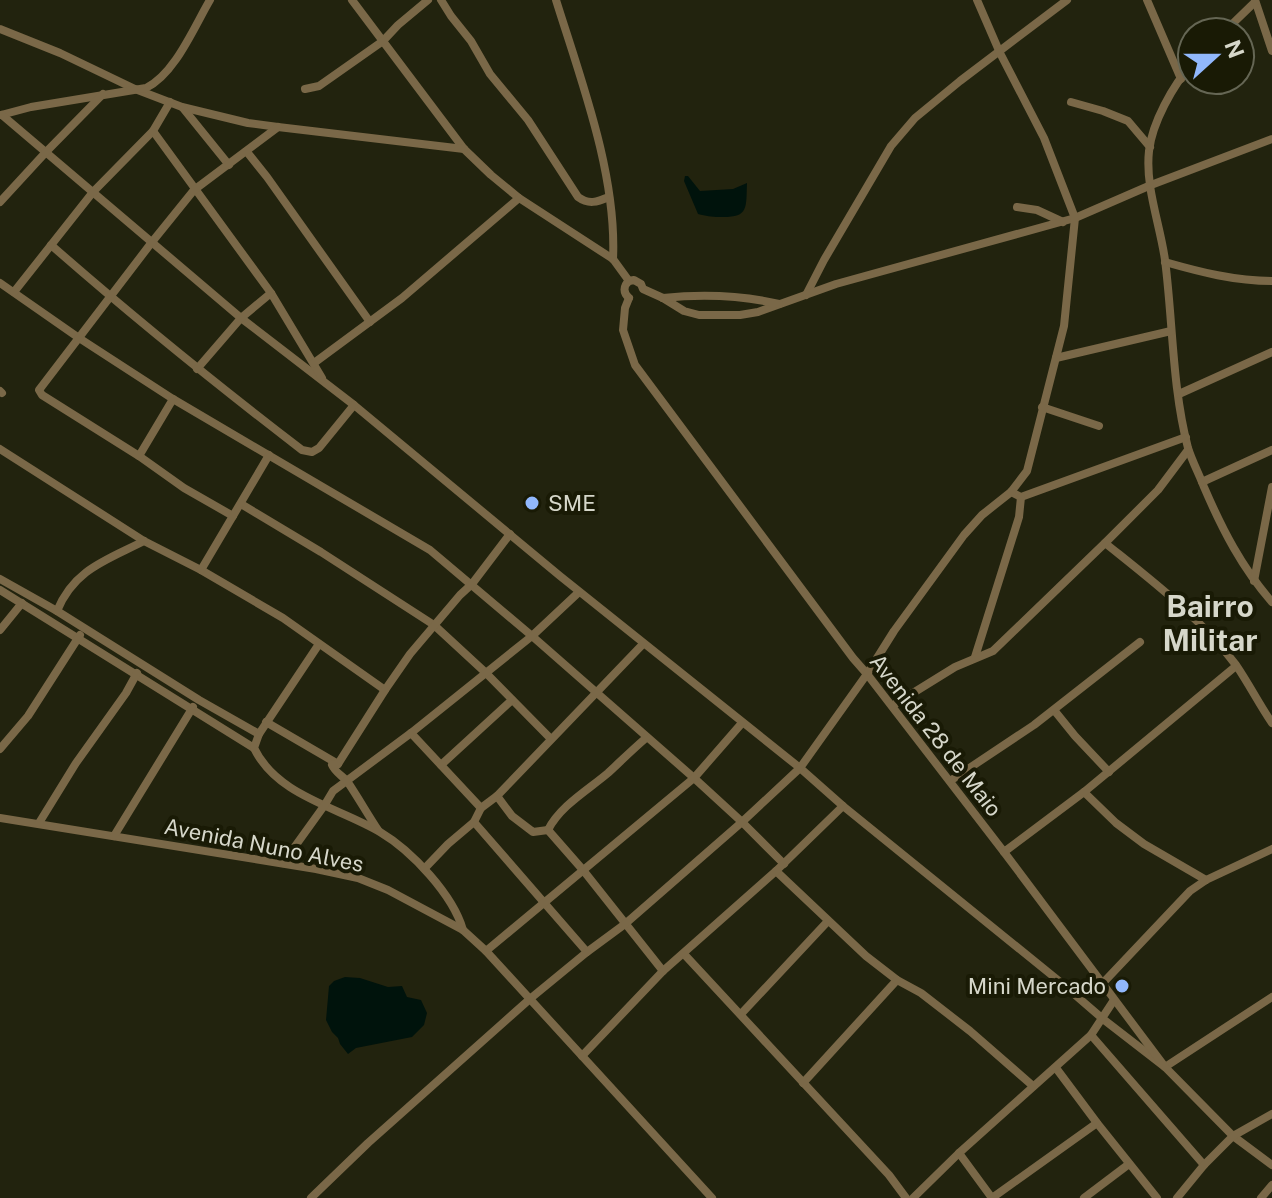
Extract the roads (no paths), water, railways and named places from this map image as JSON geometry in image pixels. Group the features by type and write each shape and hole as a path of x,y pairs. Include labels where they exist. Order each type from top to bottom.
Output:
{"street":[{"path":"1,115 146,88 162,78 173,64 210,0"},
{"path":"352,0 464,149 519,198 613,259 629,281"},
{"path":"305,89 319,86 383,41 428,0"},
{"path":"441,0 490,74 528,120 578,197 585,202 609,197"},
{"path":"556,0 595,130 609,197 613,259"},
{"path":"311,1198 531,998 625,924 800,768 964,535 982,515 1011,492 1027,471 1064,326 1075,218 1044,138 1000,53 977,0"},
{"path":"806,295 891,146 915,118 1067,0"},
{"path":"1147,0 1176,67"},
{"path":"1240,16 1255,1 1272,51"},
{"path":"0,29 182,107 248,123 464,149"},
{"path":"1176,87 1168,99 1150,147 1151,185 1165,262 1171,331 1188,450 1230,543 1254,582 1272,602"},
{"path":"0,202 104,94"},
{"path":"14,292 93,192 153,131 170,102"},
{"path":"1071,102 1128,121 1150,147"},
{"path":"182,107 229,165"},
{"path":"1,115 241,318 354,405 579,592 800,768 1165,1067 1272,997"},
{"path":"233,516 184,488 40,393 41,385 194,190 278,127"},
{"path":"153,131 271,293 325,382"},
{"path":"629,281 638,281 643,289 684,311 699,315 758,312 881,271 1075,218 1272,139"},
{"path":"247,152 370,322"},
{"path":"314,363 402,298 519,198"},
{"path":"1017,207 1037,210 1063,222"},
{"path":"51,245 197,369 302,450 312,452 319,448 354,405"},
{"path":"1165,262 1215,276 1272,281"},
{"path":"629,281 624,287 629,298 637,298 643,289"},
{"path":"0,283 173,399 430,550 694,778 784,864"},
{"path":"197,369 241,318 271,293"},
{"path":"663,298 707,295 780,304"},
{"name":"Avenida 28 de Maio","path":"629,298 623,330 635,365 853,658 950,781 1165,1067 1233,1136 1272,1165"},
{"path":"1056,358 1171,331"},
{"path":"1179,394 1272,352"},
{"path":"139,456 173,399"},
{"path":"1042,407 1099,426"},
{"path":"1011,492 1021,497 1049,489 1186,437"},
{"path":"0,449 144,541 283,618 385,690"},
{"path":"892,706 938,677 993,651 1158,490 1188,450"},
{"path":"1202,482 1272,450"},
{"path":"201,570 269,455"},
{"path":"1254,582 1272,487"},
{"path":"975,657 1019,517 1021,497"},
{"path":"241,504 434,625 551,739"},
{"path":"379,831 347,781 336,773 332,765 338,764 410,654 472,584 510,534"},
{"path":"57,611 71,586 83,573 144,541"},
{"path":"1105,543 1159,586 1212,637 1236,666 1272,723"},
{"path":"0,579 259,734"},
{"path":"0,590 254,748 266,768 291,787 379,831 425,868 456,911 463,930"},
{"path":"283,863 333,791 532,636 579,592"},
{"path":"0,630 27,594"},
{"path":"0,749 28,716 84,627"},
{"path":"950,781 1054,710 1140,642"},
{"path":"254,748 266,722 319,644"},
{"path":"425,868 474,822 481,808 497,796 643,644"},
{"path":"39,823 142,664"},
{"path":"1004,852 1109,772 1236,666"},
{"path":"114,836 199,700"},
{"path":"441,765 512,700"},
{"path":"1054,710 1109,772"},
{"path":"266,722 338,764"},
{"path":"486,951 694,778 742,723"},
{"path":"411,733 481,808"},
{"path":"548,830 569,805 646,738"},
{"path":"1084,792 1116,823 1144,844 1206,880"},
{"path":"497,796 521,824 533,832 548,830"},
{"path":"582,1056 663,971 784,864 843,806"},
{"name":"Avenida Nuno Alves","path":"0,818 358,878 388,890 463,930 531,998 712,1198"},
{"path":"474,822 587,952"},
{"path":"548,830 663,971"},
{"path":"1102,984 1190,891 1206,880 1272,849"},
{"path":"776,871 866,956 970,1031 1033,1086"},
{"path":"741,1014 828,921"},
{"path":"684,954 889,1175 906,1198"},
{"path":"803,1083 897,980"},
{"path":"913,1198 1091,1035 1114,1000"},
{"path":"1091,1035 1204,1165"},
{"path":"1056,1068 1157,1198"},
{"path":"1177,1198 1233,1136 1272,1114"},
{"path":"959,1153 992,1198 1097,1123"},
{"path":"1084,1198 1129,1164"},
{"path":"1261,1198 1272,1185"}],"place":[{"name":"SME","path":"532,503"},
{"name":"Mini Mercado","path":"1122,986"}],"district":[{"name":"Bairro Militar","path":"1210,624"}]}
